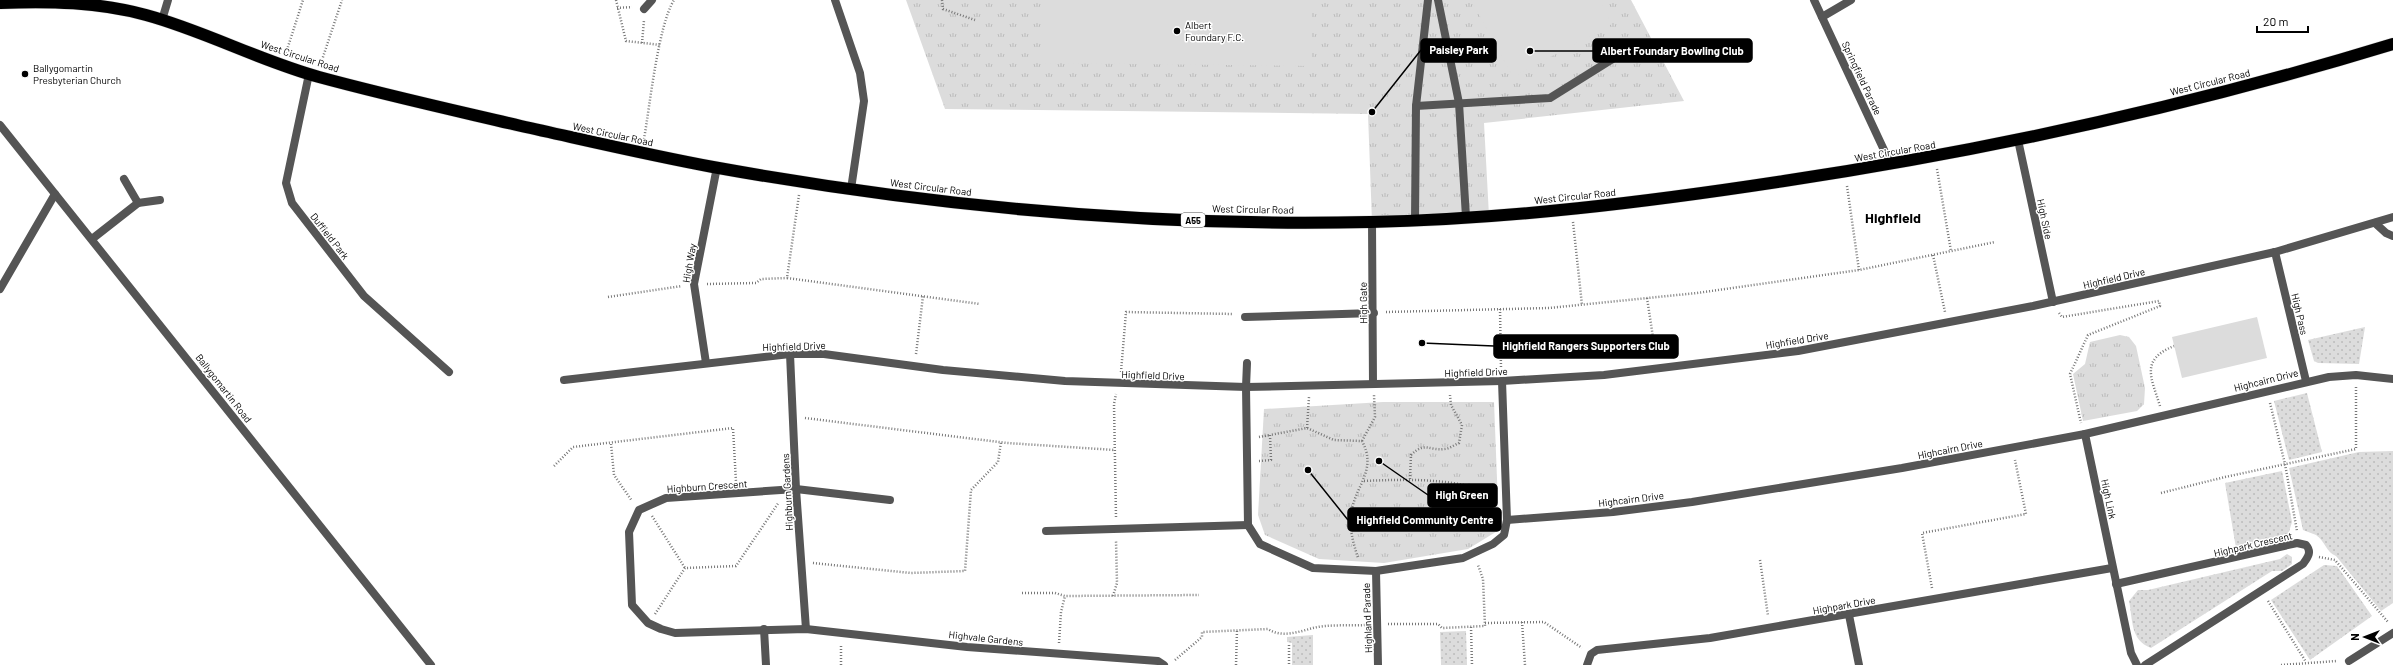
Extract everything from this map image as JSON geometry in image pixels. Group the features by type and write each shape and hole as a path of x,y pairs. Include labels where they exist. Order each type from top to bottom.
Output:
{"highway":[{"name":"West Circular Road","path":"0,3 66,2 95,5 162,20 282,65 313,75 456,111 641,153 717,167 851,189 982,206 1085,215 1215,221 1372,222 1572,210 1845,172 1935,157 2018,140 2227,90 2393,44"}],"street":[{"path":"162,20 168,0"},
{"path":"644,9 652,0"},
{"path":"835,0 860,73 864,101 851,189"},
{"path":"1415,220 1416,106 1428,0"},
{"path":"1438,0 1458,103 1466,217"},
{"name":"Springfield Parade","path":"1814,0 1891,165"},
{"path":"1822,17 1851,0"},
{"path":"1416,106 1550,98 1614,58"},
{"name":"Duffield Park","path":"313,75 286,183 292,203 364,296 448,372"},
{"name":"Ballygomartin Road","path":"0,125 431,665"},
{"name":"High Side","path":"2018,140 2053,302"},
{"name":"High Way","path":"706,362 694,284 717,167"},
{"path":"124,179 138,203"},
{"path":"0,289 55,194"},
{"path":"92,239 138,203 160,200"},
{"name":"Highfield Drive","path":"564,380 706,362 790,354 824,354 914,366 1065,381 1118,384 1246,387 1502,381 1604,375 1798,351 2053,302 2275,252 2393,217"},
{"name":"High Gate","path":"1372,222 1374,313 1373,384"},
{"path":"2375,223 2386,233 2393,236"},
{"name":"High Pass","path":"2275,252 2306,381"},
{"path":"1245,317 1374,313"},
{"name":"Highburn Gardens","path":"790,354 796,489 806,629"},
{"path":"1246,363 1248,525 1260,544 1313,568 1376,571 1463,558 1493,544 1504,535 1506,520 1506,497 1502,381"},
{"name":"Highcairn Drive","path":"1506,520 1613,512 1692,502 1902,468 2085,434 2329,376 2356,375 2393,379"},
{"name":"High Link","path":"2085,434 2112,568"},
{"name":"Highburn Crescent","path":"642,508 666,498 796,489 890,500"},
{"path":"642,508 629,532 632,605 648,624 675,633 764,629 806,629"},
{"path":"1046,531 1248,525"},
{"name":"Highpark Crescent","path":"2116,584 2297,543 2306,545 2309,549 2309,555"},
{"path":"2145,665 2263,592 2303,564 2309,555"},
{"path":"2112,568 2131,653 2137,665"},
{"name":"Highpark Drive","path":"1591,654 1597,650 1710,638 2112,568"},
{"name":"Highland Parade","path":"1376,571 1378,665"},
{"path":"1849,615 1859,665"},
{"path":"764,629 766,665"},
{"name":"Highvale Gardens","path":"806,629 1059,655 1158,660 1164,665"},
{"path":"2349,661 2393,633"},
{"path":"1588,665 1591,654"}],"path":[{"path":"282,65 303,0"},
{"path":"313,75 342,0"},
{"path":"616,0 626,41 660,45"},
{"path":"641,153 660,45 669,8 674,0"},
{"path":"942,0 944,9 975,20"},
{"path":"617,8 624,6"},
{"path":"642,43 644,9"},
{"path":"1935,157 1951,252"},
{"path":"1845,172 1859,270"},
{"path":"801,181 787,278 980,304"},
{"path":"1572,210 1582,305"},
{"path":"1374,313 1500,310 1582,305 1647,298 1859,270 1995,242"},
{"path":"1933,255 1947,323"},
{"path":"914,366 923,296"},
{"path":"1647,298 1658,368"},
{"path":"2053,302 2062,317 2159,301 2160,306 2088,335 2070,374 2085,434"},
{"path":"1500,310 1502,381"},
{"path":"1116,529 1114,404 1122,364 1126,312 1235,314 1245,317"},
{"path":"2163,416 2152,380 2151,365 2156,355 2174,346"},
{"path":"2162,493 2356,449 2356,375"},
{"path":"1362,441 1375,417 1373,384"},
{"path":"2267,391 2285,464 2297,543"},
{"path":"1410,479 1411,455 1417,448 1425,446 1444,449 1459,443 1462,425 1451,404"},
{"path":"1307,428 1309,410"},
{"path":"794,419 805,418 1001,442 1115,450"},
{"path":"554,466 572,447 611,444 733,428 736,494"},
{"path":"1247,462 1271,460 1270,435 1307,428 1334,440 1362,441"},
{"path":"1360,570 1350,521 1352,508 1366,476 1366,449 1362,441"},
{"path":"801,563 911,573 965,571 971,490 998,462 1001,442"},
{"path":"611,444 614,475 642,508 685,568"},
{"path":"1934,600 1922,533 2026,514 2016,461"},
{"path":"1364,481 1410,479 1473,486 1506,497"},
{"path":"685,568 736,566 787,490"},
{"path":"1113,596 1117,583 1117,553"},
{"path":"1473,553 1483,580 1485,623"},
{"path":"2309,555 2336,560 2393,628"},
{"path":"1760,560 1770,628"},
{"path":"648,624 685,568"},
{"path":"2263,592 2306,662"},
{"path":"1022,593 1055,593 1065,596 1199,595"},
{"path":"1059,655 1061,612 1065,596"},
{"path":"1522,622 1526,665"},
{"path":"1170,665 1202,637 1202,632 1268,629 1275,634 1303,632 1312,628 1377,624 1438,624 1442,628 1485,626 1485,623 1544,622 1591,654"},
{"path":"1471,627 1472,665"},
{"path":"1236,665 1237,630"},
{"path":"1289,645 1289,665"},
{"path":"841,646 841,665"},
{"path":"2281,665 2306,662 2349,661"}],"green space":[{"path":"906,0 1631,0 1684,101 1484,123 1489,216 1372,222 1368,114 945,109"},
{"name":"Albert Foundary F.C.","path":"1043,0 1312,0 1312,66 1043,63"},
{"path":"1471,0 1599,0 1612,24 1513,77"},
{"path":"2257,317 2267,358 2182,378 2172,337"},
{"path":"2365,327 2359,364 2318,363 2314,361 2308,340"},
{"path":"2120,335 2129,337 2136,346 2145,388 2144,404 2137,411 2083,421 2073,374 2085,364 2090,342"},
{"path":"2307,393 2322,452 2289,460 2274,401"},
{"path":"1383,402 1494,402 1499,530 1468,549 1384,563 1319,559 1265,535 1258,515 1264,409"},
{"path":"2393,451 2393,603 2381,611 2336,556 2330,552 2319,537 2303,530 2289,468 2359,452"},
{"path":"2282,471 2292,522 2288,535 2236,548 2225,483"},
{"path":"2287,554 2292,557 2292,564 2282,571 2272,571 2151,648 2139,640 2136,635 2132,622 2129,601 2138,590 2148,590 2280,559"},
{"path":"2324,565 2337,566 2372,616 2310,660 2271,600"},
{"path":"1466,631 1467,665 1441,665 1440,632"},
{"path":"1313,635 1313,665 1292,665 1292,643 1287,642 1287,637"}],"place":[{"name":"Albert Foundary F.C.","path":"1177,31"},
{"name":"Albert Foundary Bowling Club","path":"1530,51"},
{"name":"Ballygomartin Presbyterian Church","path":"25,74"},
{"name":"Paisley Park","path":"1372,112"},
{"name":"Highfield Rangers Supporters Club","path":"1422,343"},
{"name":"High Green","path":"1379,461"},
{"name":"Highfield Community Centre","path":"1308,470"}],"district":[{"name":"Highfield","path":"1893,217"}]}
